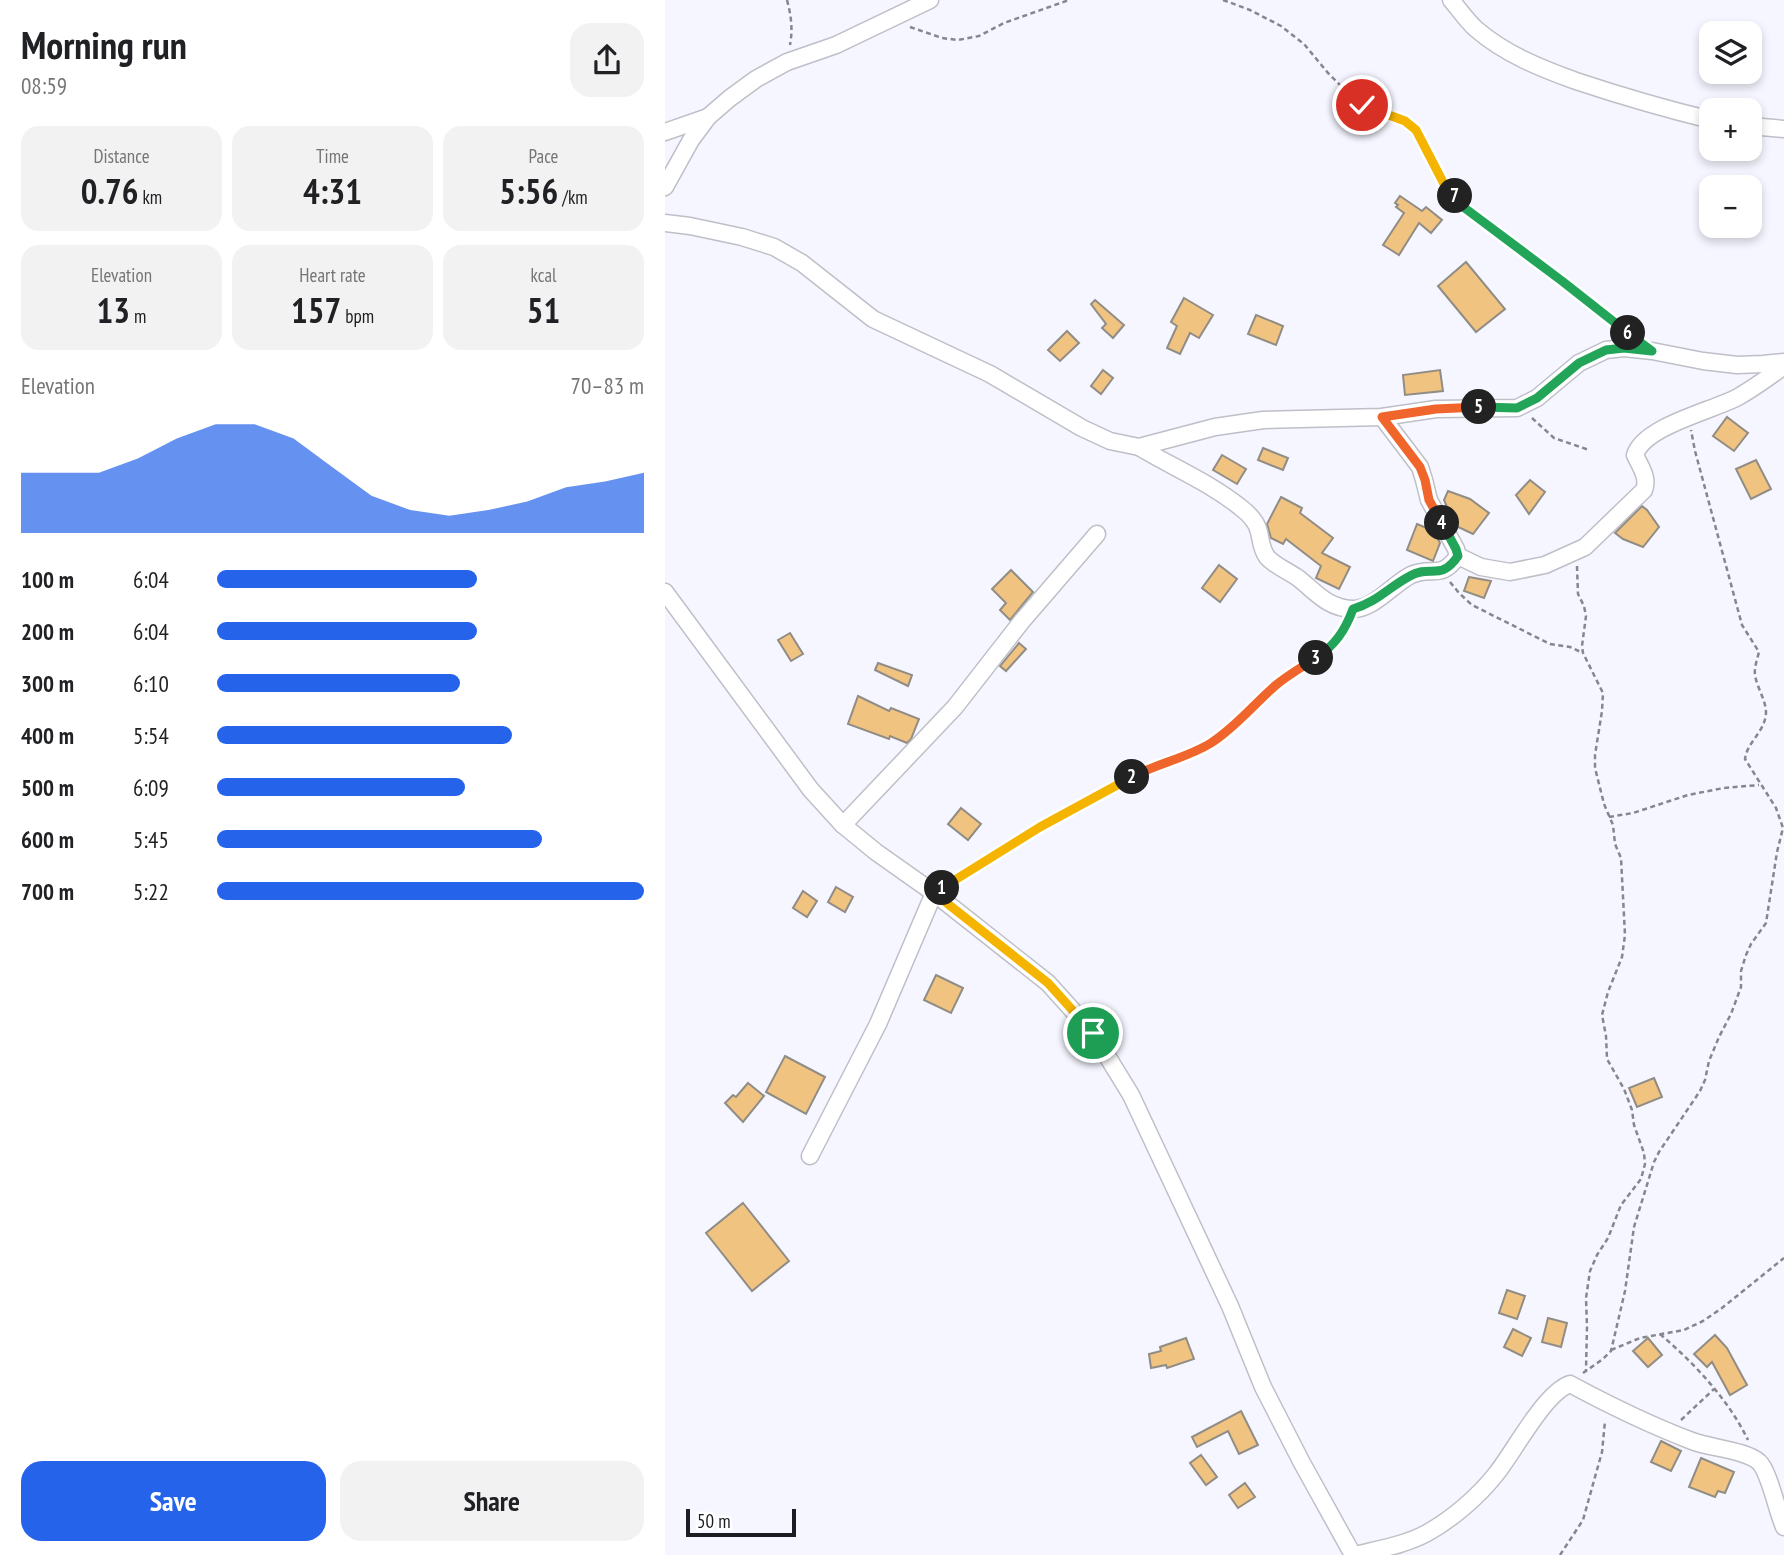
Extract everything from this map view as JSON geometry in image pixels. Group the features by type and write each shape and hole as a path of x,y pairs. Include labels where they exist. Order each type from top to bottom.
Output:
{"street":[{"path":"665,187 691,140 708,117 756,79 787,62 836,45 930,0"},
{"path":"1451,0 1475,28 1509,53 1543,69 1603,90 1699,117"},
{"path":"665,132 708,117"},
{"path":"1762,127 1784,129"},
{"path":"665,223 742,237 774,247 802,263 873,318 990,374 1082,428 1110,441 1139,447 1209,485 1242,508 1255,522 1266,556 1299,579 1320,598 1337,606 1353,609 1367,605 1410,576 1449,568 1458,556"},
{"path":"1139,447 1215,427 1263,420 1382,417 1436,409 1517,408 1537,398 1579,363 1606,350 1624,348 1652,351 1737,365 1784,364"},
{"path":"1382,417 1420,467 1429,500 1458,556 1481,568 1510,572 1545,565 1585,547 1644,490 1646,478 1635,455 1637,447 1654,432 1736,398 1784,364"},
{"path":"843,825 954,707 1022,621 1097,534"},
{"path":"665,592 672,611 811,790 843,825 1048,983 1093,1033 1131,1095 1230,1306 1263,1387 1354,1555 1426,1534 1449,1517 1496,1474 1554,1395 1570,1384 1607,1404 1694,1442 1735,1452 1759,1462 1767,1475 1784,1527"},
{"path":"810,1156 878,1024 934,893"}],"path":[{"path":"786,0 791,15 792,36 787,62"},
{"path":"891,19 923,33 958,40 979,37 1004,23 1069,0"},
{"path":"1223,0 1281,26 1304,44 1328,73 1362,105 1405,121 1416,130 1444,184 1466,209 1632,336"},
{"path":"1517,408 1554,438 1589,450"},
{"path":"1570,1384 1604,1359 1611,1350 1625,1291 1634,1227 1654,1162 1700,1091 1709,1061 1731,1014 1741,987 1741,971 1746,955 1766,923 1777,852 1784,827 1776,808 1745,759 1746,750 1759,734 1765,721 1766,713 1755,672 1759,652 1742,625 1695,451 1689,418"},
{"path":"1585,547 1577,566 1578,594 1586,616 1582,646 1603,693 1595,768 1621,858 1625,935 1622,957 1602,1015 1607,1059 1628,1100 1645,1164 1641,1179 1621,1205 1590,1272 1586,1298 1586,1370"},
{"path":"1442,571 1472,605 1550,644 1570,647 1583,653"},
{"path":"934,893 1059,817 1147,769 1212,743 1276,685 1328,649 1341,636 1353,609"},
{"path":"1609,817 1633,813 1688,795 1760,785"},
{"path":"1611,1350 1640,1338 1684,1331 1703,1321 1784,1258"},
{"path":"1660,1334 1714,1388 1739,1421 1759,1462"},
{"path":"1666,1430 1680,1421 1714,1388"},
{"path":"1560,1555 1583,1520 1602,1452 1607,1404"}],"building":[{"path":"1400,196 1422,211 1426,207 1442,220 1431,233 1419,223 1399,255 1383,245 1404,213 1395,203"},
{"path":"1466,262 1505,309 1476,332 1438,286"},
{"path":"1184,298 1213,315 1199,338 1190,333 1180,354 1167,348 1177,326 1171,322"},
{"path":"1095,300 1124,325 1113,338 1102,328 1106,324 1091,304"},
{"path":"1256,315 1283,326 1276,345 1248,334"},
{"path":"1067,331 1079,343 1060,361 1048,350"},
{"path":"1103,370 1113,378 1101,394 1091,386"},
{"path":"1440,370 1443,391 1405,395 1403,375"},
{"path":"1727,417 1748,433 1734,451 1713,436"},
{"path":"1263,448 1288,458 1283,470 1258,460"},
{"path":"1222,455 1246,469 1237,484 1213,470"},
{"path":"1756,460 1771,489 1751,499 1736,469"},
{"path":"1530,480 1545,492 1529,514 1516,495"},
{"path":"1448,491 1470,499 1489,513 1473,534 1456,526 1444,500"},
{"path":"1281,497 1302,508 1300,513 1333,538 1322,553 1350,567 1339,589 1316,578 1321,566 1286,539 1283,544 1271,538 1267,524"},
{"path":"1642,506 1659,527 1643,547 1615,533"},
{"path":"1417,524 1434,531 1440,543 1433,561 1407,550"},
{"path":"1219,565 1237,579 1220,602 1202,588"},
{"path":"1011,570 1033,592 1010,620 1000,610 1006,603 992,589"},
{"path":"1469,577 1491,581 1484,598 1464,591"},
{"path":"790,633 803,654 791,661 778,640"},
{"path":"1019,643 1026,649 1006,671 1000,666"},
{"path":"878,663 912,675 908,686 875,670"},
{"path":"858,696 889,711 891,708 919,719 911,739 907,743 890,736 889,739 848,724"},
{"path":"961,808 981,824 968,840 948,824"},
{"path":"836,887 853,897 845,912 828,902"},
{"path":"803,891 817,901 807,917 793,908"},
{"path":"936,975 963,988 951,1013 924,1000"},
{"path":"785,1056 825,1077 806,1114 766,1092"},
{"path":"1654,1078 1662,1097 1637,1107 1629,1088"},
{"path":"748,1083 764,1096 743,1122 725,1103 733,1095 736,1097"},
{"path":"743,1203 789,1261 752,1291 706,1233"},
{"path":"1507,1290 1525,1296 1517,1319 1499,1313"},
{"path":"1548,1318 1567,1323 1561,1347 1542,1342"},
{"path":"1513,1329 1531,1338 1522,1356 1504,1347"},
{"path":"1715,1335 1727,1348 1747,1385 1730,1395 1712,1362 1707,1367 1694,1354"},
{"path":"1186,1338 1194,1359 1167,1368 1166,1365 1151,1368 1149,1354"},
{"path":"1648,1338 1662,1355 1648,1367 1633,1351"},
{"path":"1241,1411 1258,1445 1239,1454 1228,1431 1197,1447 1192,1437"},
{"path":"1661,1441 1681,1451 1671,1471 1651,1462"},
{"path":"1201,1455 1217,1477 1206,1485 1190,1463"},
{"path":"1701,1458 1734,1472 1725,1493 1718,1491 1715,1497 1689,1487"},
{"path":"1245,1483 1255,1497 1238,1508 1229,1495"}],"route":[{"path":"1093,1033 1048,983 934,893 1040,827 1147,769 1212,743 1276,685 1328,649 1341,636 1353,609 1367,605 1410,576 1449,568 1458,556 1456,549 1429,500 1420,467 1382,417 1436,409 1517,408 1537,398 1579,363 1593,355 1624,348 1652,351 1466,209 1444,184 1416,130 1405,121 1362,105"}]}
